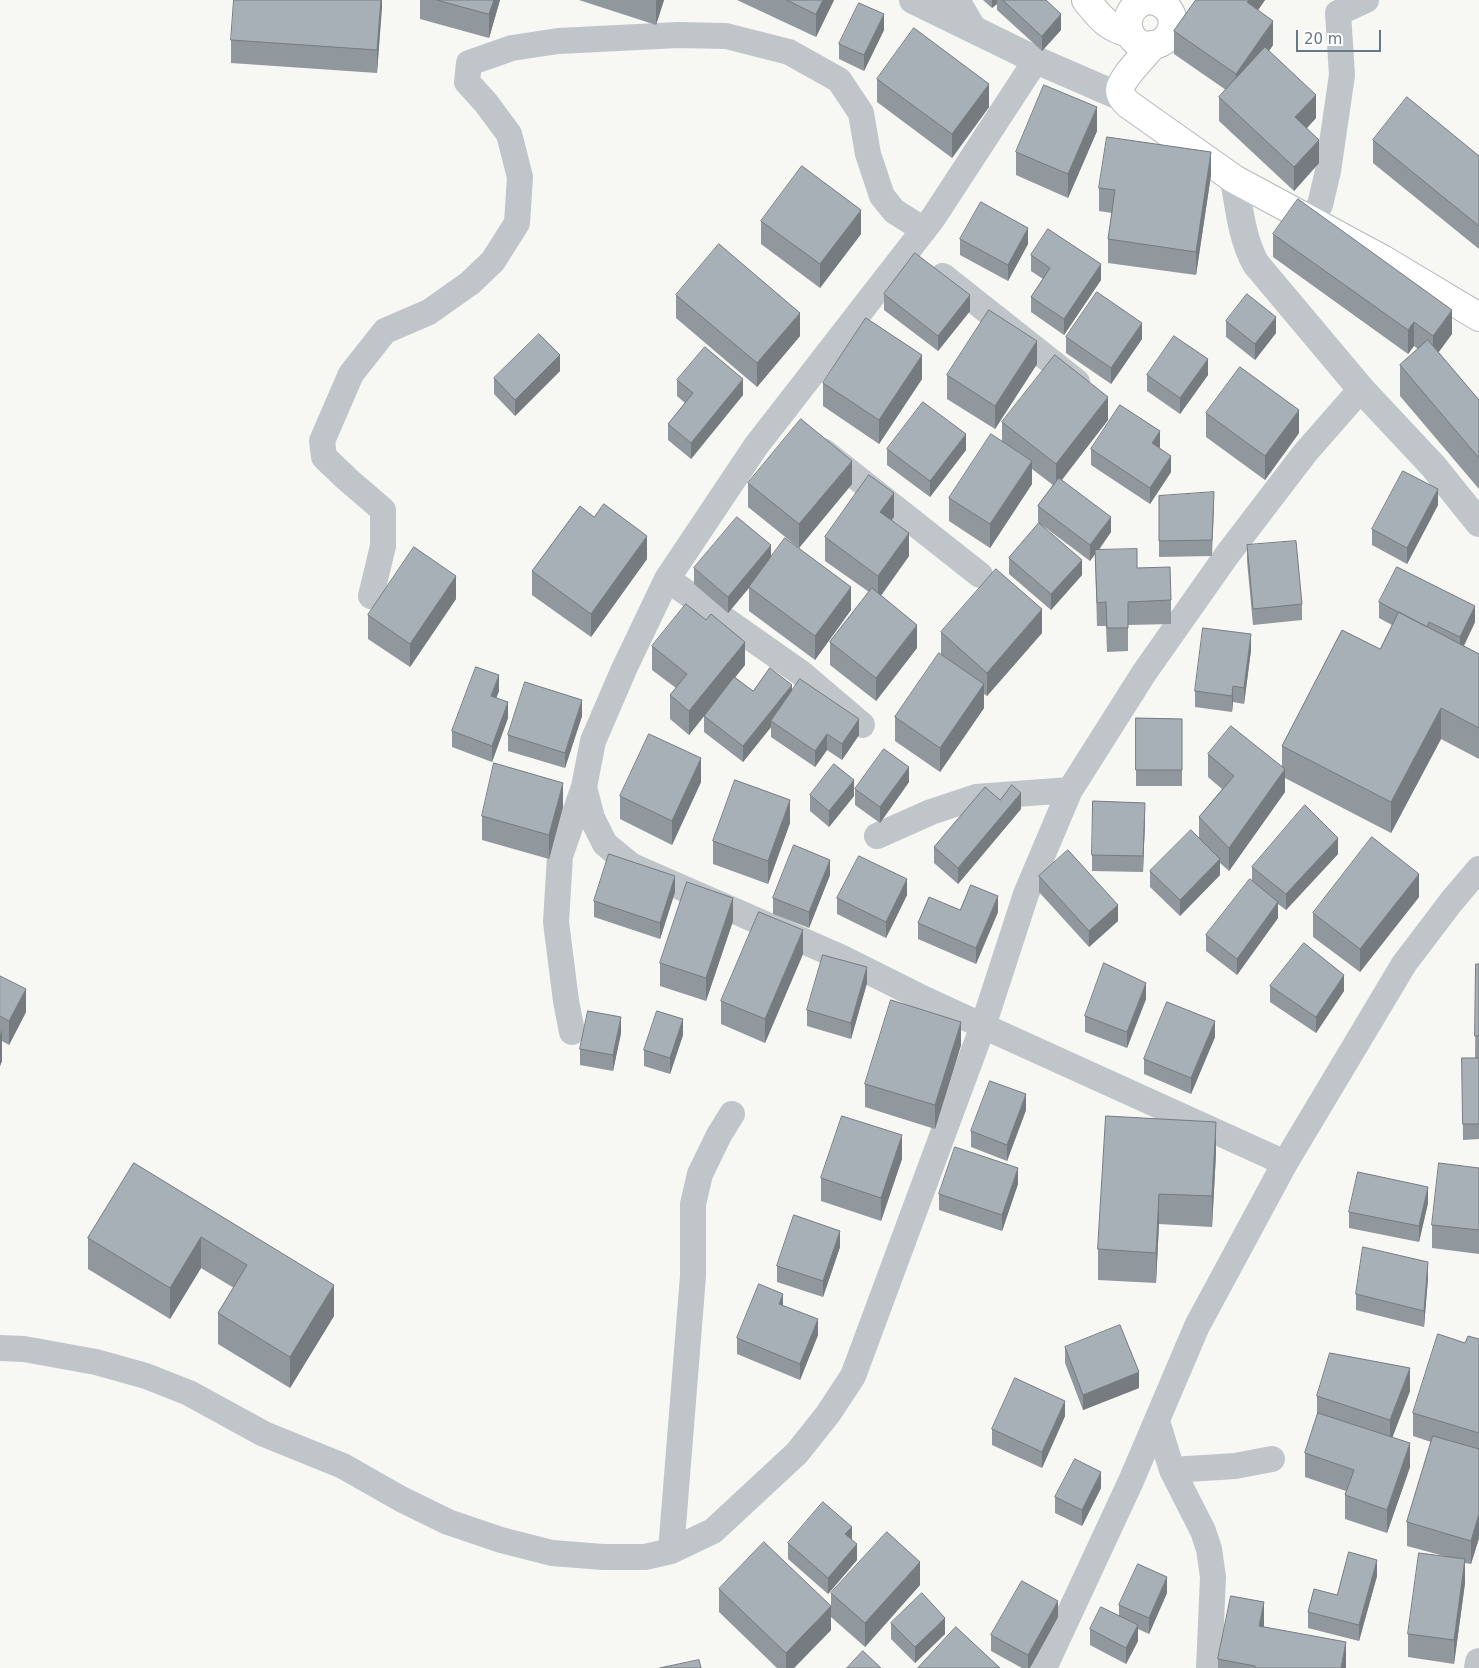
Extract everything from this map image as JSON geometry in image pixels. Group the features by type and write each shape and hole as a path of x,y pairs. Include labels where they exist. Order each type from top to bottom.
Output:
{"main road":[{"path":"1086,0 1104,22 1112,28 1141,39 1162,43 1169,36 1173,28 1173,19 1152,3 1130,12 1128,19 1141,39"},
{"path":"1141,39 1120,89 1121,97 1234,179 1384,260 1479,318"}],"street":[{"path":"914,0 1036,60 1121,97"},
{"path":"957,0 974,29"},
{"path":"1310,220 1320,205 1328,171 1342,75 1338,13 1366,0"},
{"path":"371,596 383,546 383,510 324,456 322,440 352,374 385,331 429,312 470,283 493,261 517,223 520,177 509,134 486,103 467,82 469,64 512,48 558,41 678,35 726,36 789,52 839,80 861,113 868,154 882,196 916,240 1097,398"},
{"path":"572,1032 556,922 560,856 584,788 593,741 624,669 667,579 756,446 791,426 916,240 933,218 1036,60"},
{"path":"1234,179 1248,245 1256,264 1361,389 1434,466 1479,523"},
{"path":"0,1336 12,1349 96,1362 146,1376 189,1392 264,1434 344,1466 401,1499 448,1522 501,1540 552,1553 603,1557 645,1557 671,1551 713,1530 797,1453 828,1414 853,1376 983,1026 1026,894 1070,790 1144,673 1227,555 1305,453 1361,389"},
{"path":"791,426 980,575"},
{"path":"667,579 801,673 862,725"},
{"path":"584,788 592,818 605,844 632,866 840,957 983,1026 1285,1162"},
{"path":"877,836 931,812 976,797 1070,790"},
{"path":"1044,1668 1131,1481 1197,1326 1285,1162 1404,964 1451,902 1479,869"},
{"path":"671,1551 692,1294 693,1204 700,1174 719,1135 732,1114"},
{"path":"1157,1421 1172,1470 1203,1531 1209,1549 1213,1578 1209,1668"},
{"path":"1172,1470 1234,1466 1272,1459"},
{"path":"1478,1668 1479,1662"}],"building":[{"path":"234,0 381,0 377,50 231,40"},
{"path":"437,0 494,0 489,14"},
{"path":"787,0 823,0 816,14"},
{"path":"1003,0 1046,0 1061,14 1042,36"},
{"path":"1196,0 1249,0 1247,2 1273,21 1236,74 1174,31"},
{"path":"859,3 884,14 864,55 839,44"},
{"path":"914,28 989,84 952,134 877,79"},
{"path":"1265,47 1316,95 1295,117 1319,140 1294,167 1219,97"},
{"path":"1044,85 1097,107 1068,174 1016,152"},
{"path":"1407,97 1479,156 1479,226 1373,140"},
{"path":"1107,137 1211,152 1196,252 1108,239 1115,190 1099,188"},
{"path":"802,166 861,210 820,264 761,221"},
{"path":"1298,199 1452,310 1433,336 1414,322 1408,330 1273,234"},
{"path":"981,202 1028,228 1008,265 960,239"},
{"path":"1048,229 1101,264 1064,319 1031,297 1050,268 1031,255"},
{"path":"719,244 800,313 757,363 676,295"},
{"path":"915,253 970,295 938,336 884,294"},
{"path":"1097,292 1142,323 1111,368 1066,337"},
{"path":"1247,294 1276,317 1255,344 1226,321"},
{"path":"989,310 1037,341 995,406 947,375"},
{"path":"866,318 922,355 879,420 823,383"},
{"path":"539,334 560,355 515,400 494,378"},
{"path":"1174,336 1208,359 1180,398 1147,375"},
{"path":"1428,340 1479,400 1479,458 1400,365"},
{"path":"705,347 743,379 691,443 668,424 693,393 677,380"},
{"path":"1055,355 1108,397 1056,464 1002,422"},
{"path":"1240,367 1299,410 1265,456 1206,413"},
{"path":"923,402 966,434 930,481 887,449"},
{"path":"1120,405 1160,431 1152,443 1171,456 1150,488 1091,449"},
{"path":"801,419 852,461 799,524 748,483"},
{"path":"991,434 1032,461 990,524 949,498"},
{"path":"1403,471 1438,489 1407,548 1372,529"},
{"path":"869,475 894,493 880,512 909,533 878,576 825,537"},
{"path":"1059,478 1111,517 1090,545 1038,506"},
{"path":"1214,492 1212,540 1159,541 1159,496"},
{"path":"604,504 647,536 591,614 532,571 580,506 594,517"},
{"path":"737,517 771,545 728,597 694,568"},
{"path":"1039,523 1082,560 1051,594 1009,558"},
{"path":"785,538 851,587 815,636 749,587"},
{"path":"1296,541 1302,604 1253,609 1247,545"},
{"path":"414,547 456,576 410,644 368,615"},
{"path":"1137,549 1137,568 1170,567 1171,600 1128,602 1128,628 1107,628 1106,602 1097,603 1095,550"},
{"path":"1397,567 1475,606 1460,637 1429,622 1427,627 1379,602"},
{"path":"996,569 1042,609 987,673 941,632"},
{"path":"872,588 917,625 876,678 830,642"},
{"path":"686,604 706,620 711,614 745,642 689,711 670,695 687,674 652,646"},
{"path":"1399,612 1479,654 1479,728 1441,708 1391,802 1282,746 1342,630 1380,649"},
{"path":"1203,628 1251,634 1244,688 1233,686 1232,696 1195,691"},
{"path":"939,653 984,684 940,748 895,717"},
{"path":"476,667 499,675 491,696 508,702 492,746 452,731"},
{"path":"770,668 792,685 743,746 704,716 734,677 753,691"},
{"path":"800,679 859,719 842,744 827,734 815,751 771,721"},
{"path":"525,682 582,700 565,753 508,735"},
{"path":"1136,718 1182,719 1182,770 1136,770"},
{"path":"1231,726 1285,769 1229,848 1199,817 1234,776 1208,754"},
{"path":"649,734 701,758 672,821 620,796"},
{"path":"884,749 909,767 880,807 855,789"},
{"path":"494,763 563,783 549,835 482,816"},
{"path":"834,764 854,780 829,811 810,795"},
{"path":"735,780 790,800 768,861 713,841"},
{"path":"1012,785 1021,793 958,868 934,847 985,787 1000,800"},
{"path":"1093,801 1145,803 1143,856 1092,855"},
{"path":"1305,805 1338,838 1286,894 1252,867"},
{"path":"1191,830 1220,859 1180,900 1150,871"},
{"path":"1372,837 1419,874 1360,949 1313,913"},
{"path":"794,845 830,860 809,912 773,898"},
{"path":"1068,850 1118,905 1089,931 1039,876"},
{"path":"609,854 675,876 660,923 594,901"},
{"path":"859,856 907,879 886,922 837,898"},
{"path":"1250,879 1278,902 1237,959 1206,935"},
{"path":"687,882 733,898 706,978 660,963"},
{"path":"971,885 998,896 976,948 918,923 929,897 960,910"},
{"path":"759,912 803,930 765,1019 721,1001"},
{"path":"1304,943 1344,975 1316,1017 1270,986"},
{"path":"823,955 867,967 851,1023 807,1010"},
{"path":"1104,963 1146,983 1127,1032 1085,1016"},
{"path":"1476,964 1479,964 1479,1036 1475,1036"},
{"path":"0,976 26,989 9,1021 0,1016"},
{"path":"891,1000 961,1022 935,1105 865,1084"},
{"path":"1167,1002 1215,1021 1191,1078 1144,1059"},
{"path":"588,1011 621,1017 613,1055 580,1049"},
{"path":"657,1011 683,1019 670,1058 644,1050"},
{"path":"1462,1058 1479,1058 1479,1124 1463,1124"},
{"path":"990,1081 1026,1094 1007,1145 971,1131"},
{"path":"842,1116 902,1135 881,1198 821,1178"},
{"path":"1106,1116 1216,1122 1212,1196 1159,1194 1156,1253 1098,1249"},
{"path":"955,1147 1018,1168 1002,1215 939,1194"},
{"path":"134,1163 334,1285 290,1357 218,1313 247,1265 201,1237 170,1288 88,1238"},
{"path":"1439,1163 1479,1168 1479,1230 1432,1225"},
{"path":"1358,1172 1428,1187 1419,1226 1349,1212"},
{"path":"794,1215 840,1231 823,1281 777,1266"},
{"path":"1363,1247 1428,1262 1424,1311 1356,1294"},
{"path":"759,1284 783,1294 779,1304 818,1319 800,1364 737,1338"},
{"path":"1120,1325 1139,1372 1083,1395 1065,1347"},
{"path":"1438,1334 1465,1343 1468,1336 1479,1339 1479,1433 1413,1413"},
{"path":"1330,1353 1410,1368 1390,1420 1317,1396"},
{"path":"1015,1378 1065,1401 1042,1452 992,1429"},
{"path":"1318,1413 1410,1443 1387,1510 1345,1495 1354,1470 1305,1453"},
{"path":"1433,1436 1479,1449 1479,1514 1471,1541 1407,1522"},
{"path":"1075,1459 1101,1472 1082,1510 1055,1497"},
{"path":"823,1502 852,1527 845,1534 857,1544 828,1578 788,1543"},
{"path":"887,1532 920,1562 865,1623 831,1593"},
{"path":"764,1542 831,1606 786,1653 719,1589"},
{"path":"1349,1552 1377,1560 1359,1625 1308,1612 1314,1589 1337,1595"},
{"path":"1419,1553 1465,1559 1454,1640 1408,1634"},
{"path":"1138,1564 1167,1577 1149,1618 1119,1605"},
{"path":"1022,1581 1058,1601 1028,1655 991,1635"},
{"path":"922,1593 945,1618 915,1647 891,1623"},
{"path":"1231,1596 1264,1602 1259,1626 1346,1642 1341,1668 1255,1668 1255,1666 1218,1659"},
{"path":"1101,1607 1138,1625 1126,1648 1090,1629"},
{"path":"956,1627 1000,1668 918,1668"},
{"path":"863,1651 881,1668 847,1668"},
{"path":"699,1660 701,1668 660,1668"}]}
